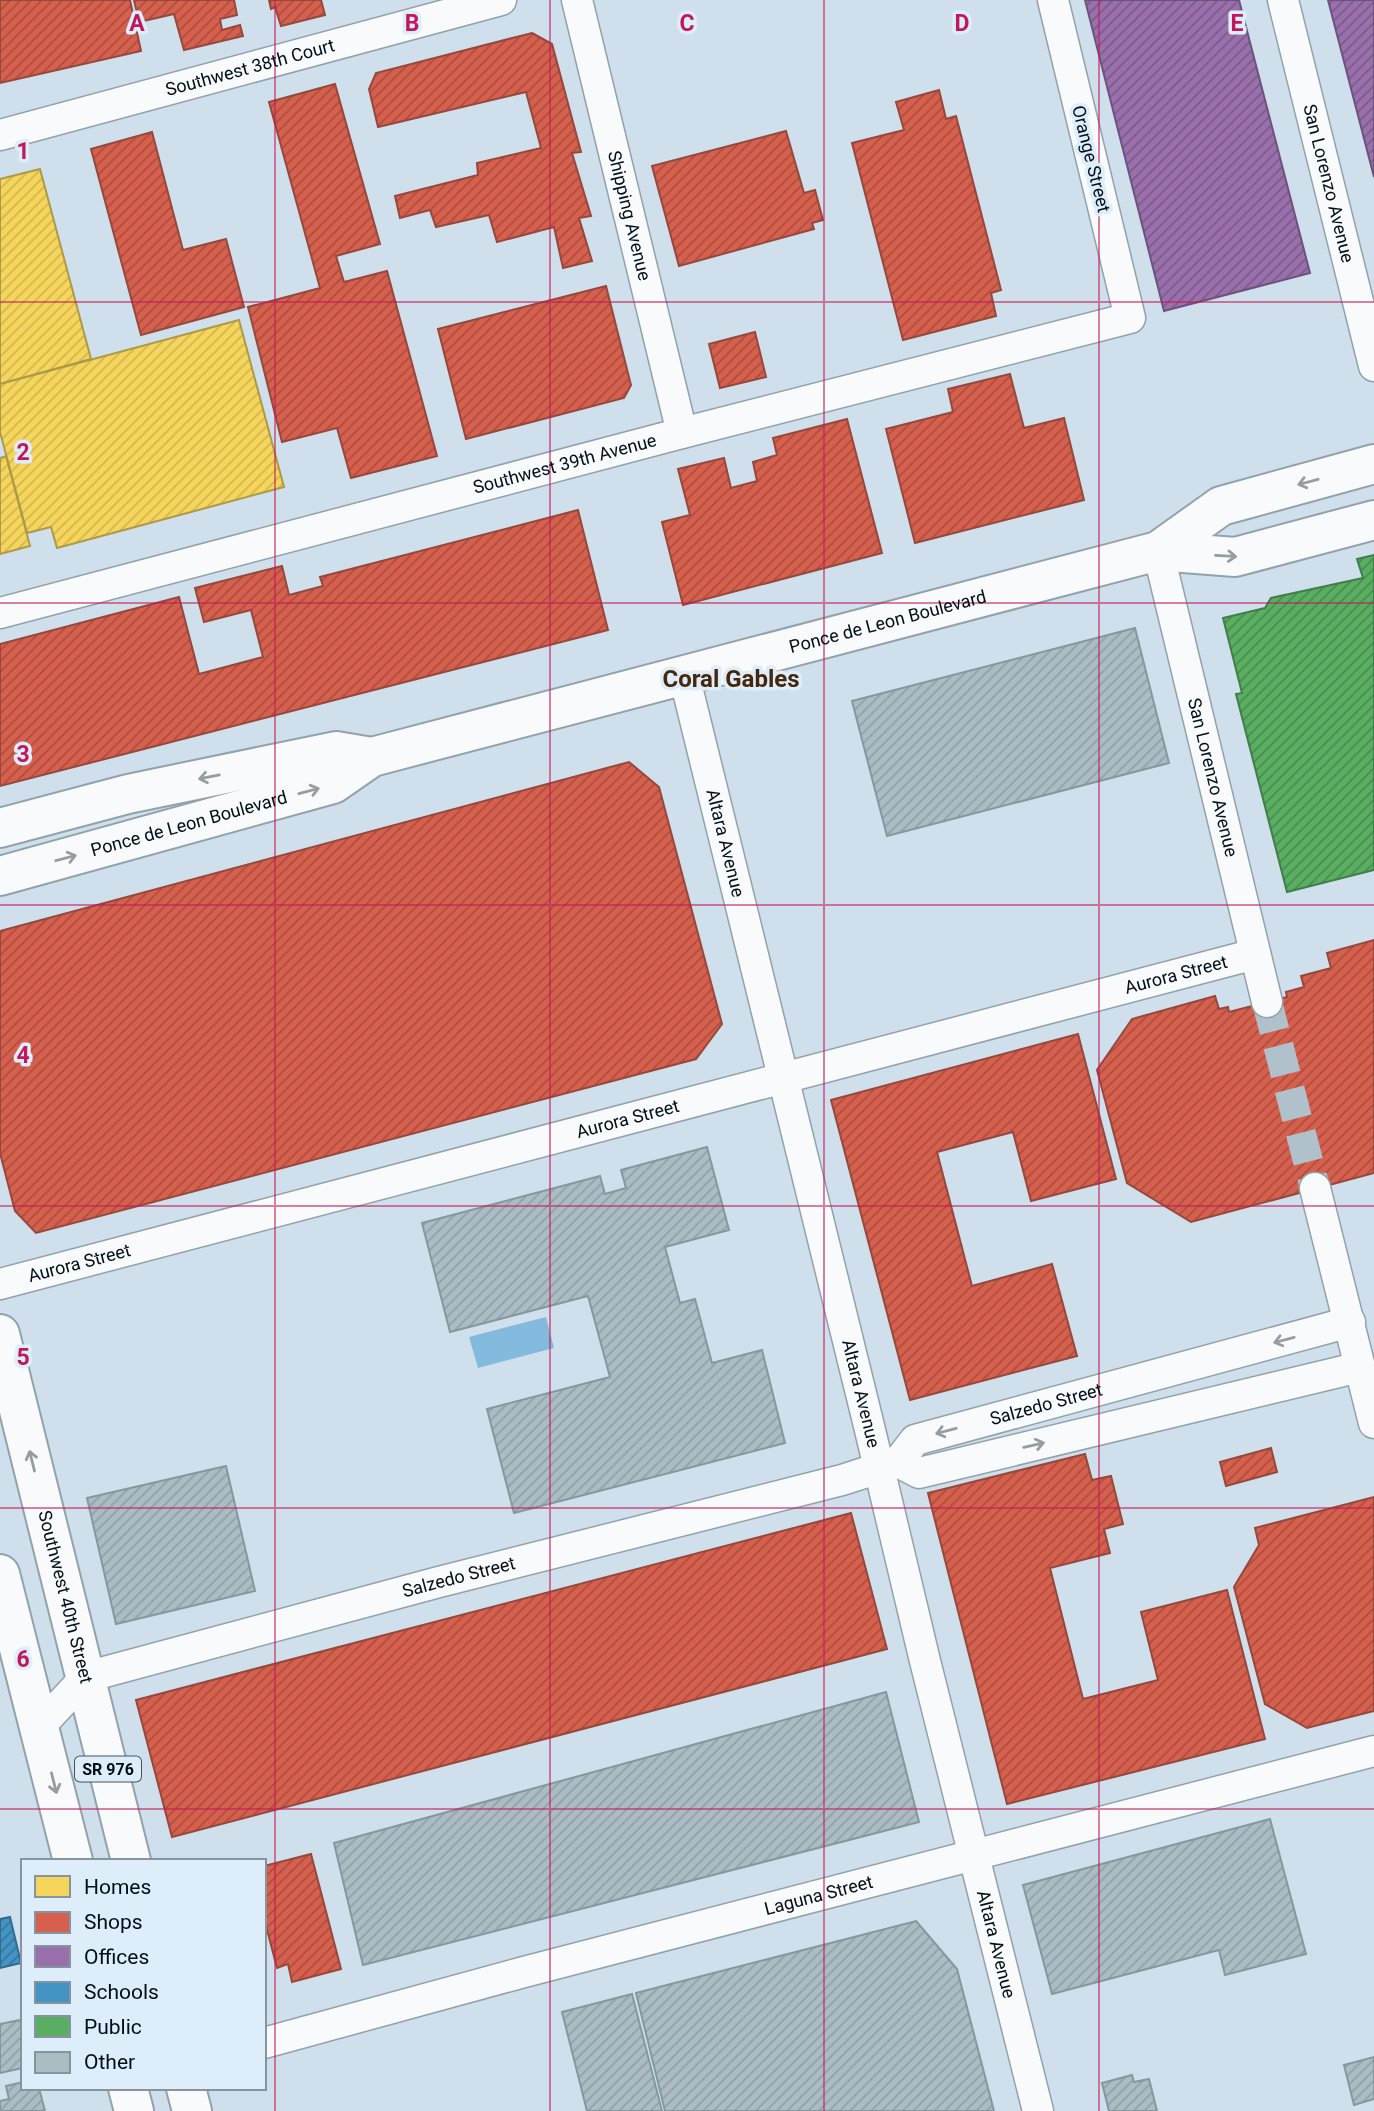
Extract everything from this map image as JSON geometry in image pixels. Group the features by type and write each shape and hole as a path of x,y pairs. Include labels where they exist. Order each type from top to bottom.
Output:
{"street":[{"name":"Southwest 38th Court","path":"0,135 501,0"},
{"name":"Shipping Avenue","path":"577,0 682,433"},
{"name":"Orange Street","path":"1053,0 1130,318"},
{"name":"San Lorenzo Avenue","path":"1283,0 1374,366"},
{"name":"Southwest 39th Avenue","path":"0,613 1130,318"},
{"name":"Ponce de Leon Boulevard","path":"1158,551 1222,506 1374,464"},
{"name":"Ponce de Leon Boulevard","path":"0,876 333,784 373,757 1158,551 1236,557 1374,520"},
{"name":"San Lorenzo Avenue","path":"1158,551 1267,1002"},
{"name":"Altara Avenue","path":"684,675 870,1430 888,1465 973,1855 1038,2111"},
{"name":"Ponce de Leon Boulevard","path":"0,828 128,794 336,751 373,757"},
{"name":"Aurora Street","path":"0,1284 1255,954"},
{"path":"1315,1188 1374,1423"},
{"name":"Salzedo Street","path":"86,1677 439,1582 827,1484 888,1465 915,1440 1350,1322"},
{"name":"Southwest 40th Street","path":"0,1334 131,1859"},
{"path":"1205,1361 1214,1402"},
{"name":"Salzedo Street","path":"888,1465 919,1472 1360,1367"},
{"name":"SR 976","path":"0,1574 73,1859"},
{"path":"40,1726 86,1677"},
{"name":"Laguna Street","path":"266,2042 551,1965 1374,1751"},
{"path":"129,2090 134,2111"},
{"path":"187,2090 192,2111"}],"water":[{"path":"546,1317 554,1348 478,1368 469,1337"}],"building: Homes":[{"path":"40,169 91,359 0,384 0,179"},
{"path":"239,320 284,487 57,548 51,527 27,533 0,432 0,384"},
{"path":"6,456 30,546 0,554 0,458"}],"building: Shops":[{"path":"0,0 130,0 141,51 0,83"},
{"path":"134,0 234,0 237,15 220,19 222,30 240,25 243,36 184,50 174,14 139,22"},
{"path":"269,0 321,0 325,15 281,26 275,7 271,9"},
{"path":"532,33 552,44 581,152 572,153 591,216 579,218 592,261 563,268 554,227 497,242 489,215 436,227 430,210 400,218 395,196 478,175 477,163 541,148 526,92 378,127 369,89 376,73"},
{"path":"335,84 380,244 336,256 344,282 387,271 437,456 351,478 337,428 282,442 248,307 320,288 269,102"},
{"path":"939,90 946,119 956,116 1001,290 991,293 996,316 903,340 852,143 904,130 896,102"},
{"path":"786,131 804,193 815,190 823,220 812,223 814,229 679,266 652,166"},
{"path":"152,132 183,250 226,239 244,307 141,335 91,149"},
{"path":"606,286 631,385 624,398 466,439 438,329"},
{"path":"755,332 766,377 720,388 709,344"},
{"path":"1010,374 1024,428 1064,418 1084,500 915,543 886,429 953,412 948,389"},
{"path":"847,419 882,553 683,605 662,522 690,515 678,469 724,458 731,488 757,481 753,462 777,455 773,438"},
{"path":"578,510 608,630 0,786 0,644 179,597 199,674 263,657 251,610 204,622 195,588 282,566 289,595 323,586 320,577"},
{"path":"629,762 659,787 722,1024 696,1059 36,1233 15,1211 0,1153 0,931"},
{"path":"1374,940 1374,1173 1191,1222 1127,1183 1097,1070 1132,1019 1215,996 1219,1009 1228,1007 1229,1012 1287,997 1286,992 1304,987 1301,976 1331,968 1327,953"},
{"path":"1078,1034 1116,1179 1031,1201 1013,1132 937,1152 972,1286 1052,1264 1077,1356 910,1400 831,1100"},
{"path":"1271,1448 1277,1472 1226,1486 1220,1462"},
{"path":"1085,1454 1092,1480 1111,1476 1123,1524 1104,1529 1110,1553 1050,1568 1083,1699 1158,1680 1141,1612 1227,1590 1265,1739 1007,1804 928,1493"},
{"path":"1374,1497 1374,1711 1307,1728 1265,1704 1234,1587 1259,1545 1255,1528"},
{"path":"851,1513 887,1649 172,1837 136,1700"},
{"path":"311,1854 341,1969 292,1982 288,1964 277,1968 266,1926 266,1865"}],"building: Offices":[{"path":"1085,0 1239,0 1310,273 1164,311"},
{"path":"1328,0 1374,0 1374,177"}],"building: Schools":[{"path":"10,1917 21,1963 0,1968 0,1919"}],"building: Public":[{"path":"1374,555 1374,870 1287,892 1236,694 1242,693 1223,618 1265,608 1271,598 1363,578 1357,559"}],"building: Other":[{"path":"1135,628 1169,763 887,836 852,701"},
{"path":"707,1147 729,1230 665,1247 680,1303 695,1299 712,1363 762,1350 785,1443 514,1513 487,1409 610,1377 588,1296 450,1332 422,1223 600,1176 605,1194 626,1188 621,1170"},
{"path":"226,1466 255,1591 116,1624 87,1498"},
{"path":"886,1692 919,1822 363,1965 334,1843"},
{"path":"1270,1819 1306,1954 1225,1975 1219,1950 1052,1994 1023,1885"},
{"path":"916,1921 957,1969 994,2111 665,2111 636,1993"},
{"path":"632,1994 662,2111 587,2111 562,2012"},
{"path":"20,2020 21,2068 0,2073 0,2024"},
{"path":"1374,2057 1374,2099 1354,2105 1344,2065"},
{"path":"1132,2075 1134,2082 1149,2079 1157,2111 1109,2111 1102,2083"},
{"path":"21,2082 21,2090 40,2090 45,2111 0,2111 0,2101 9,2099 6,2086"}],"tunnel":[{"path":"1267,1002 1315,1188"}],"district":[{"name":"Coral Gables","path":"731,679"}]}
